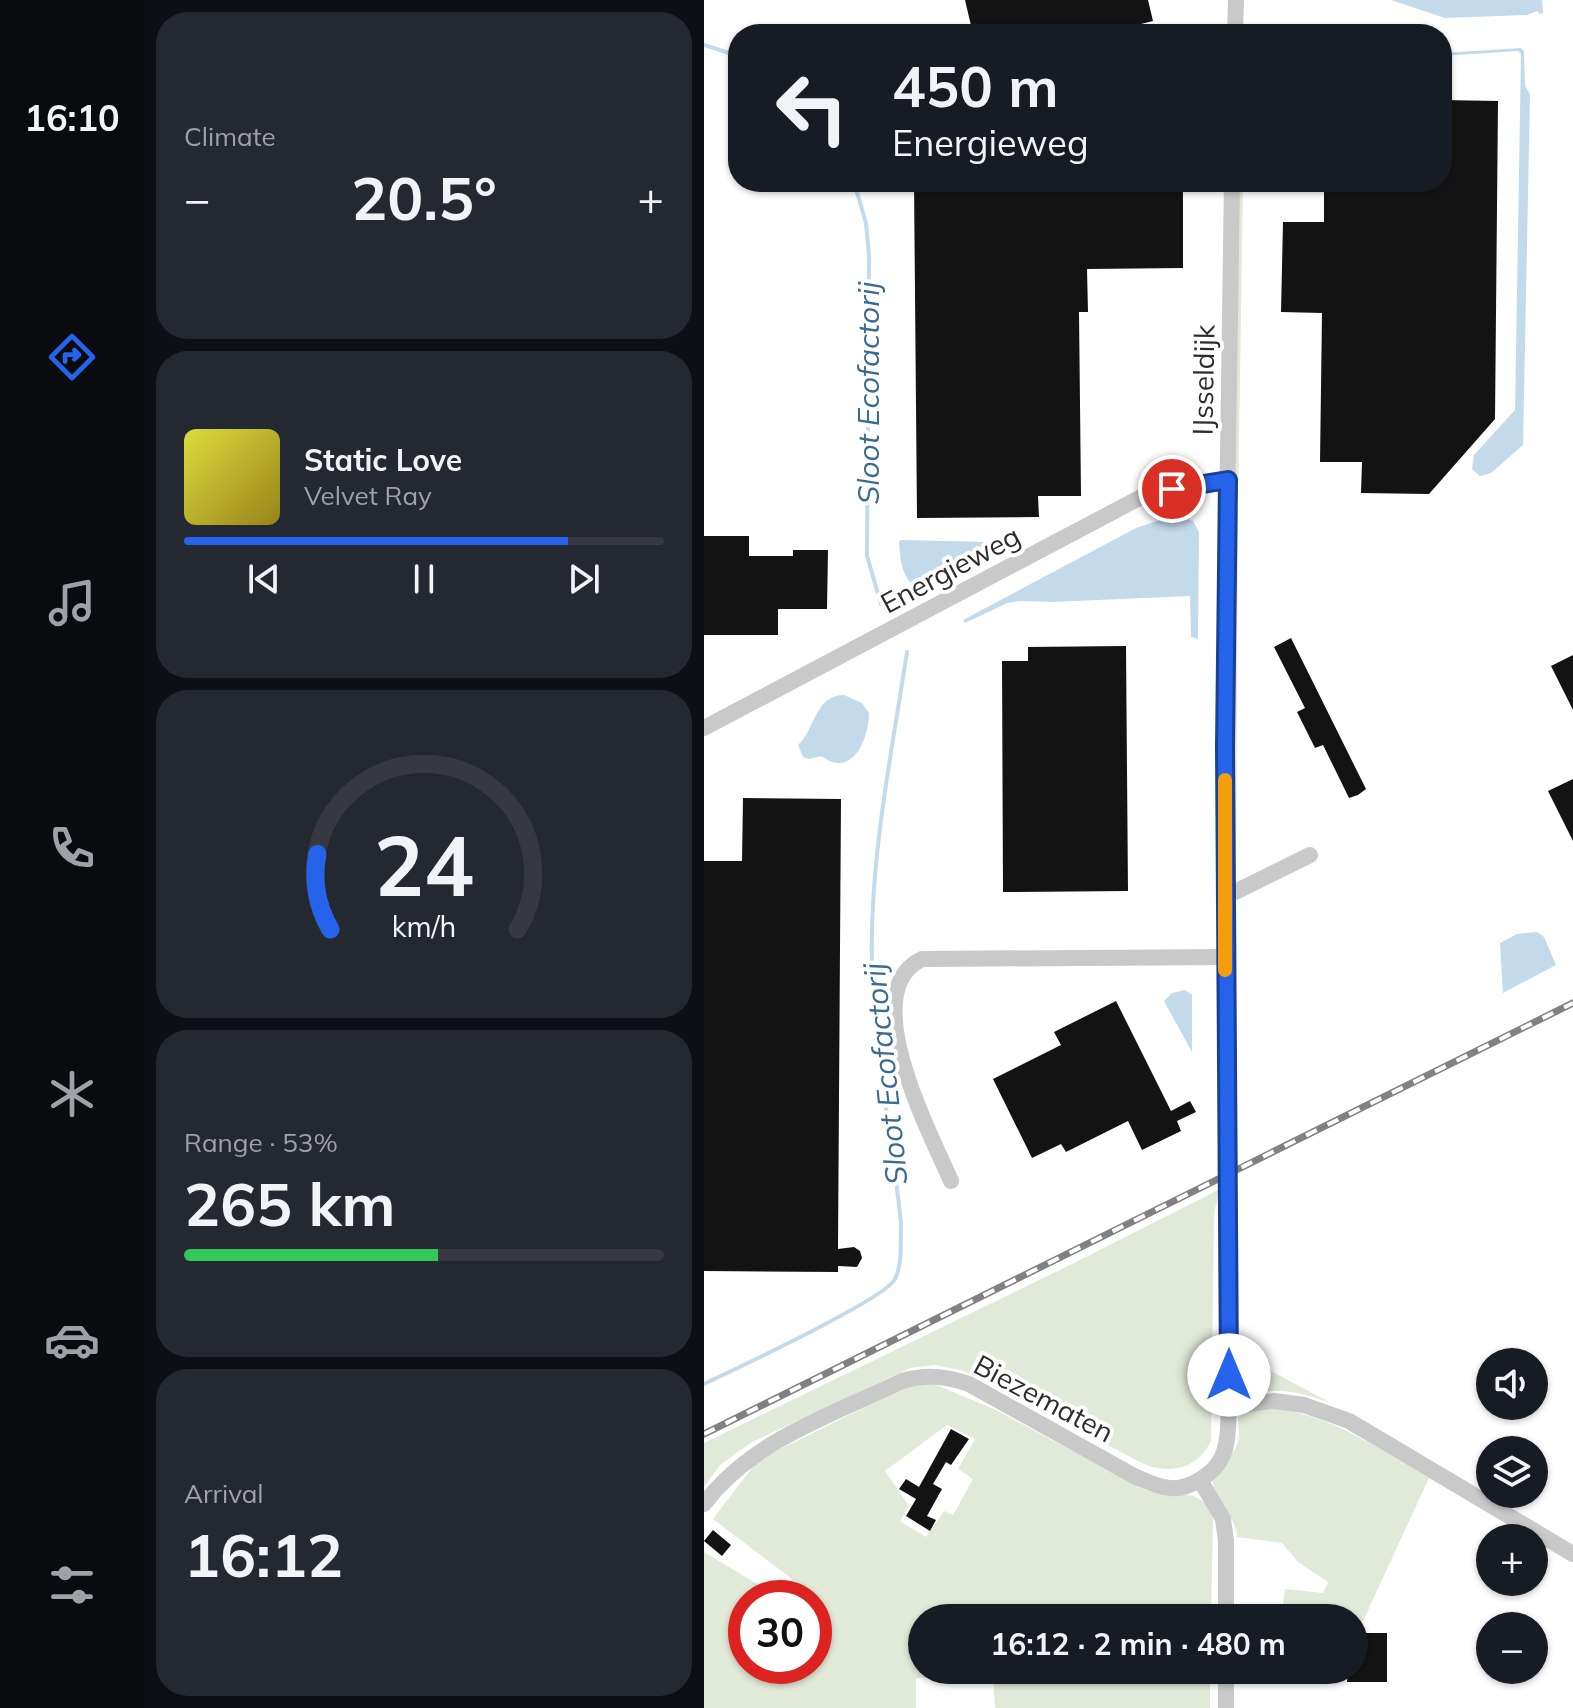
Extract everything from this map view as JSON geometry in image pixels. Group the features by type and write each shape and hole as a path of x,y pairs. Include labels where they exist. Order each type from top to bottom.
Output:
{"street":[{"path":"1235,24 1236,0"},
{"name":"IJsseldijk","path":"1200,1480 1216,1467 1223,1455 1229,1406 1225,897 1232,192"},
{"name":"Energieweg","path":"704,728 1143,496 1228,480"},
{"path":"1225,897 1310,855"},
{"path":"951,1181 901,1062 895,988 912,963 922,959 1225,957"},
{"name":"Biezematen","path":"704,1504 729,1473 764,1447 918,1376 946,1376 969,1384 1157,1486 1175,1489 1200,1480"},
{"path":"1229,1406 1274,1401 1304,1405 1349,1421 1573,1554"},
{"path":"1200,1480 1220,1509 1223,1519 1227,1550 1226,1604"},
{"path":"1226,1684 1226,1708"}],"green space":[{"path":"1239,192 1243,192 1238,503 1234,503"},
{"path":"1234,506 1238,506 1236,876 1233,873"},
{"path":"1220,1189 1214,1213 1211,1441 1192,1463 1166,1469 1146,1465 964,1371 934,1365 910,1368 752,1442 720,1465 704,1487 704,1443"},
{"path":"1233,1338 1258,1364 1331,1403 1287,1391 1233,1394"},
{"path":"934,1384 996,1410 1145,1490 1187,1495 1203,1501 1213,1520 1211,1604 908,1604 908,1684 916,1684 916,1708 704,1708 704,1552 751,1580 728,1580 728,1684 832,1684 832,1580 791,1580 713,1519 758,1460 908,1386","holes":["947,1425 975,1439 958,1469 973,1479 953,1515 944,1511 926,1537 900,1521 909,1506 885,1471"]},
{"path":"1269,1408 1312,1417 1372,1444 1429,1478 1368,1610 1368,1604 1283,1604 1285,1589 1323,1593 1328,1582 1298,1562 1282,1543 1237,1537 1233,1522 1216,1494 1213,1479 1236,1447 1238,1417 1252,1410"},
{"path":"994,1684 1210,1684 1210,1708 995,1708"}],"water":[{"path":"1391,0 1542,0 1543,13 1445,18"},
{"path":"1521,48 1524,51 1525,86 1530,94 1523,445 1491,473 1480,476 1472,469 1474,455 1515,410 1521,54 1518,51 1452,55 1452,52"},
{"path":"1163,519 1193,521 1199,532 1198,639 1191,637 1190,596 1020,601 1007,603 965,623 963,620 1136,528"},
{"path":"901,540 988,542 990,545 912,584 902,564"},
{"path":"844,695 862,703 869,713 862,745 846,762 831,762 821,756 803,757 798,745 821,706 834,696"},
{"path":"1537,932 1544,937 1556,965 1503,993 1500,943 1517,934"},
{"path":"1185,990 1192,995 1192,1052 1164,1001 1172,993"}],"building":[{"path":"965,0 1148,0 1153,21 1141,24 971,24"},
{"path":"1452,100 1498,101 1495,419 1429,494 1361,493 1362,462 1320,462 1322,313 1281,312 1283,222 1324,222 1324,192 1452,192"},
{"path":"914,192 1183,192 1183,268 1087,269 1088,312 1079,312 1081,496 1038,496 1039,517 917,518"},
{"path":"704,536 749,536 749,556 793,556 793,550 828,550 827,609 778,609 778,635 704,635"},
{"path":"1291,638 1366,789 1358,795 1349,798 1323,745 1315,748 1297,712 1305,708 1274,647"},
{"path":"1126,646 1128,891 1003,892 1002,661 1028,661 1028,647"},
{"path":"1573,655 1573,710 1551,666"},
{"path":"1573,779 1573,841 1548,791"},
{"path":"743,798 841,799 838,1249 854,1247 860,1251 862,1258 857,1267 838,1266 838,1272 704,1271 704,861 742,861"},
{"path":"1116,1001 1171,1111 1190,1101 1196,1112 1177,1121 1181,1131 1142,1150 1128,1121 1066,1152 1061,1144 1032,1158 993,1079 1061,1045 1054,1032"},
{"path":"951,1429 969,1439 951,1465 946,1462 933,1484 942,1489 927,1516 936,1520 930,1531 906,1516 916,1499 899,1489 906,1479 919,1487"},
{"path":"713,1530 731,1545 722,1556 704,1541"},
{"path":"1368,1633 1387,1633 1387,1682 1368,1682"}],"waterway":[{"name":"Sloot Ecofactorij","path":"704,45 728,53"},
{"name":"Sloot Ecofactorij","path":"857,192 866,223 869,255 867,556 881,604"},
{"name":"Sloot Ecofactorij","path":"704,1384 865,1302 885,1289 898,1273 901,1223 877,1041 872,931 880,826 907,652"}],"railway":[{"path":"704,1434 1573,1003"}],"slow traffic":[{"path":"1225,780 1225,970"}],"route":[{"path":"1172,489 1228,480 1225,747 1229,1375"}]}
